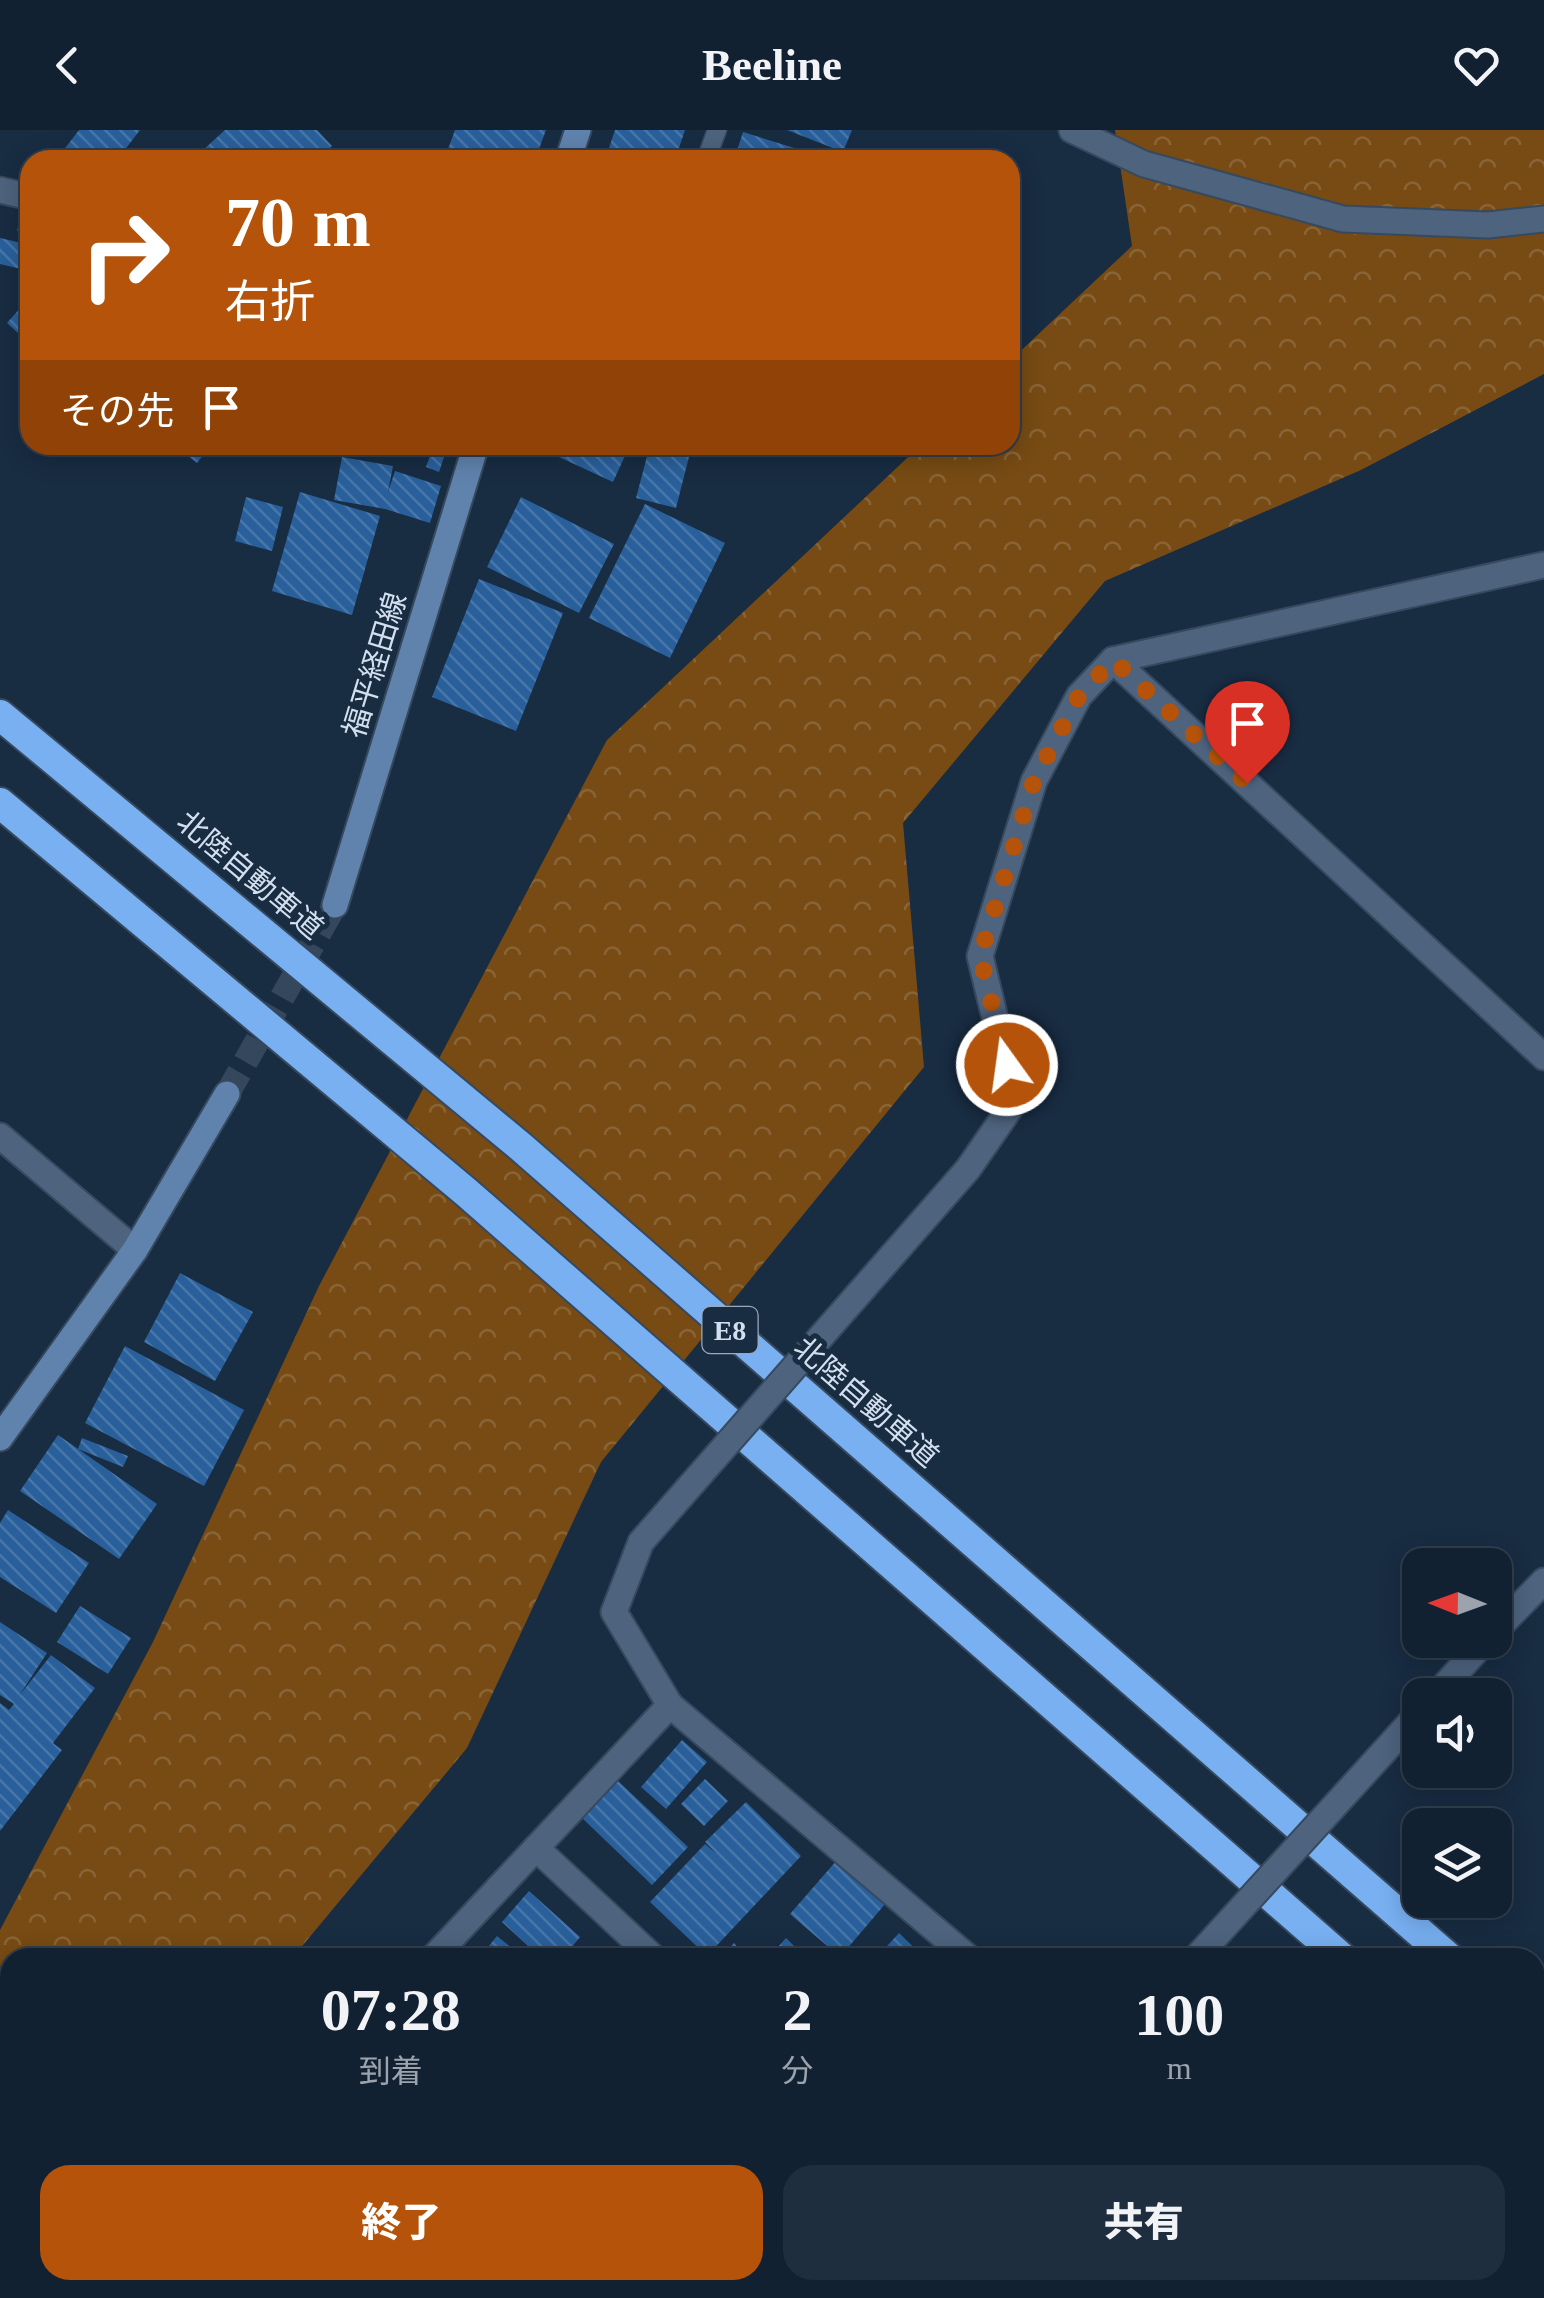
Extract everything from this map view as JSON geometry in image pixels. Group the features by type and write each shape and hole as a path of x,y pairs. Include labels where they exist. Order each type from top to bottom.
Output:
{"highway":[{"name":"北陸自動車道","path":"0,714 521,1147 1439,1948"},
{"name":"E8","path":"0,803 466,1192 1331,1948"}],"main road":[{"name":"福平経田線","path":"336,904 473,455"},
{"path":"0,1438 135,1250 227,1094"}],"street":[{"path":"1072,130 1144,164 1343,220 1488,225 1544,219"},
{"path":"957,1948 670,1705 614,1612 641,1542 968,1169 1016,1101 980,956 1034,781 1079,696 1113,660 1544,565"},
{"path":"1113,660 1544,1057"},
{"path":"0,1136 135,1250"},
{"path":"1512,1614 1544,1581"},
{"path":"1452,1678 1470,1658"},
{"path":"442,1948 670,1705"},
{"path":"1205,1948 1402,1732"},
{"path":"536,1848 643,1948"}],"green space":[{"path":"1115,130 1544,130 1544,374 1361,470 1105,581 903,823 924,1067 601,1462 467,1748 300,1948 0,1948 0,1930 153,1642 319,1286 607,740 910,455 1020,455 1020,352 1132,246"}],"building":[{"path":"79,130 140,130 125,150 64,150"},
{"path":"225,130 317,130 332,146 328,150 203,150"},
{"path":"455,130 546,130 539,150 448,150"},
{"path":"615,130 685,130 678,150 608,150"},
{"path":"787,130 852,130 844,150"},
{"path":"743,132 801,150 737,150"},
{"path":"0,238 20,243 20,269 0,264"},
{"path":"20,308 20,335 7,323"},
{"path":"187,455 203,455 197,463"},
{"path":"430,455 445,455 439,472 426,467"},
{"path":"555,455 625,455 613,482"},
{"path":"647,455 689,455 676,508 636,498"},
{"path":"342,457 393,466 388,492 395,471 441,486 430,523 385,509 334,500"},
{"path":"300,492 380,516 352,615 272,591"},
{"path":"246,497 283,507 272,551 235,541"},
{"path":"521,497 614,544 579,613 487,567"},
{"path":"645,504 725,543 670,658 589,618"},
{"path":"479,579 563,613 516,731 432,697"},
{"path":"180,1273 253,1312 215,1381 144,1342"},
{"path":"125,1346 244,1410 204,1486 85,1423"},
{"path":"58,1435 157,1504 119,1559 20,1491"},
{"path":"82,1438 128,1456 123,1467 78,1449"},
{"path":"8,1510 89,1563 56,1613 0,1577 0,1523"},
{"path":"80,1606 131,1638 108,1674 57,1642"},
{"path":"0,1622 47,1653 19,1696 51,1655 95,1688 53,1743 62,1750 0,1831 0,1703 9,1710 14,1704 0,1695"},
{"path":"682,1740 707,1762 666,1809 641,1787"},
{"path":"705,1779 728,1801 704,1826 681,1804"},
{"path":"617,1780 688,1847 652,1885 582,1818"},
{"path":"746,1802 801,1856 715,1948 699,1948 650,1902 705,1844 717,1854 705,1842"},
{"path":"837,1860 886,1903 848,1948 830,1948 790,1914"},
{"path":"529,1891 580,1937 571,1948 530,1948 502,1922"},
{"path":"899,1933 915,1948 885,1948"},
{"path":"497,1936 512,1948 487,1948"},
{"path":"786,1938 796,1948 777,1948"}],"tunnel":[{"path":"227,1094 335,905"}],"route":[{"path":"1007,1065 980,956 1034,781 1079,696 1113,660 1247,783"}]}
